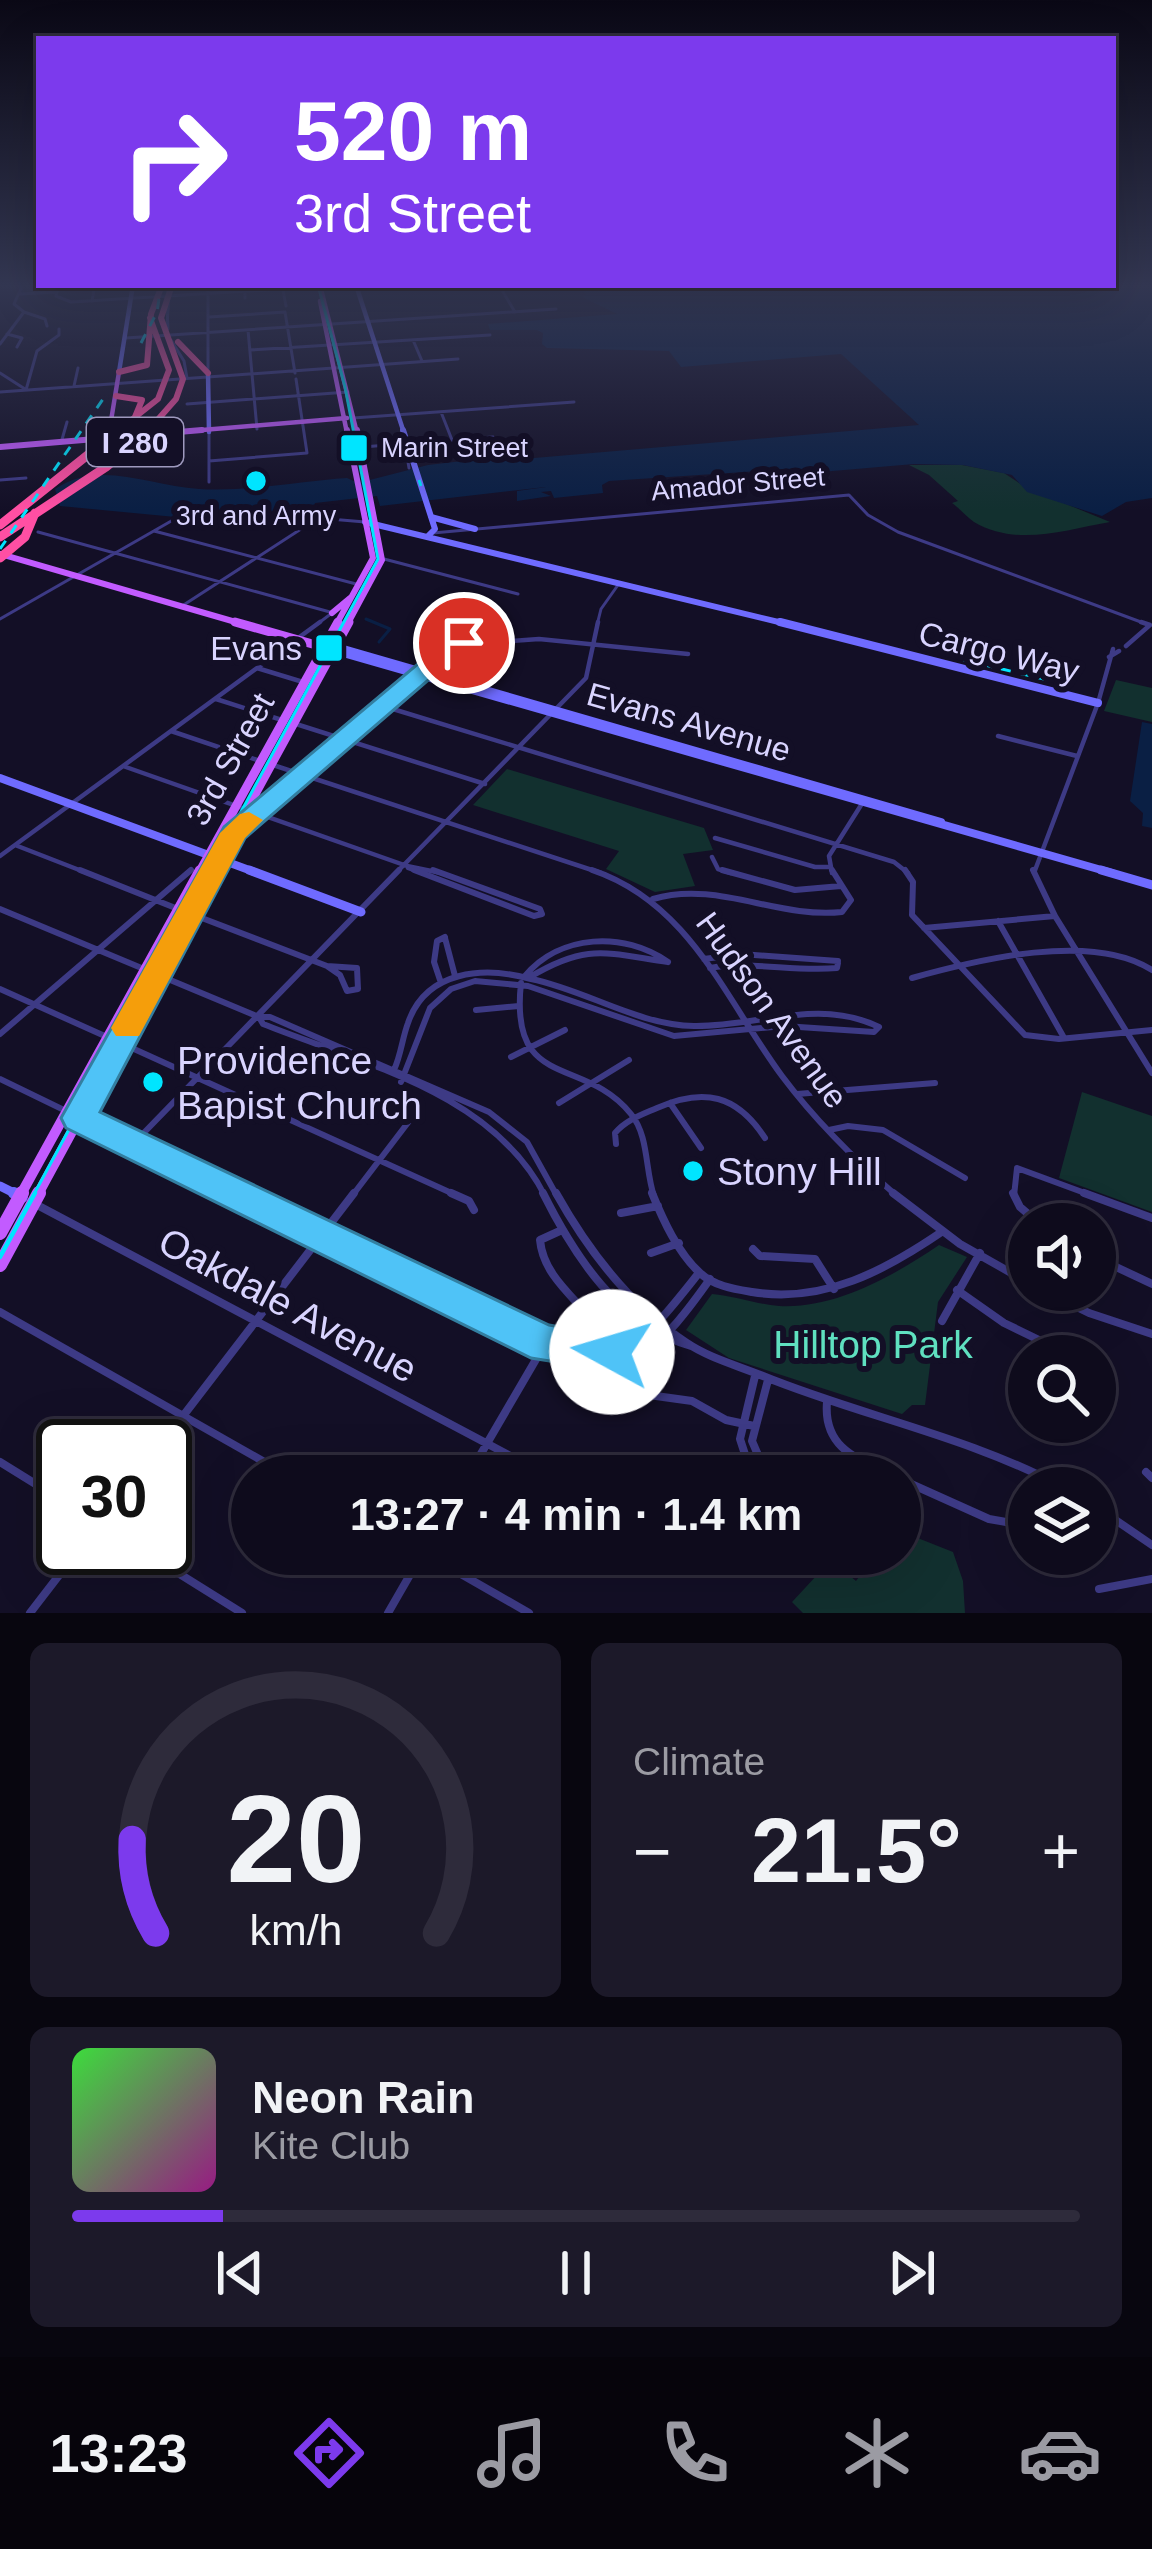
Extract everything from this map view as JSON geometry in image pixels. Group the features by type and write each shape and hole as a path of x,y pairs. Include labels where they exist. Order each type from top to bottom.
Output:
{"highway":[{"path":"120,367 142,368 148,359"},
{"name":"I 280","path":"0,525 131,430 168,380 167,359"},
{"name":"I 280","path":"0,537 146,434 173,405 183,374 177,359"},
{"path":"192,359 208,375"},
{"path":"116,396 142,401"},
{"path":"116,409 127,400 142,401"},
{"path":"0,556 25,537 62,472 111,437 131,430 142,401"}],"main road":[{"path":"111,437 122,359"},
{"path":"339,359 359,448 361,482"},
{"path":"378,359 426,502 430,535"},
{"path":"208,375 209,430"},
{"path":"345,392 343,420 377,525 378,562"},
{"path":"111,437 116,396"},
{"path":"116,422 131,431 168,431 353,419"},
{"path":"131,430 209,430"},
{"path":"0,447 168,431"},
{"path":"62,442 111,437"},
{"path":"365,498 366,524 378,562"},
{"path":"430,516 447,525 475,529"},
{"name":"Cargo Way","path":"366,524 430,535 1098,704"},
{"name":"Evans Avenue","path":"0,556 1152,885"},
{"name":"3rd Street","path":"0,1265 27,1200 260,761 288,722 322,647 378,562"},
{"name":"3rd Street","path":"309,683 335,649 342,614 378,562"},
{"name":"3rd Street","path":"210,859 253,812 288,722"},
{"path":"0,778 362,912"},
{"path":"190,870 210,859"},
{"name":"Oakdale Avenue","path":"0,1186 27,1200"},
{"name":"3rd Street","path":"0,1233 27,1200"}],"street":[{"path":"26,390 33,359"},
{"path":"183,359 187,379"},
{"path":"208,375 211,359"},
{"path":"251,359 257,428"},
{"path":"209,461 308,453 293,359"},
{"path":"0,392 208,375 295,376 341,367 455,359"},
{"path":"74,387 77,368"},
{"path":"0,373 26,390"},
{"path":"187,404 345,392"},
{"path":"353,419 574,401 571,394"},
{"path":"441,411 452,440"},
{"path":"62,442 67,422"},
{"path":"209,430 209,482"},
{"path":"349,448 493,437"},
{"path":"0,480 26,478"},
{"name":"Amador Street","path":"430,535 849,495 868,515 898,532 1150,626 1123,644"},
{"path":"181,606 324,517 366,524"},
{"path":"0,619 173,520"},
{"path":"154,531 360,585"},
{"path":"38,532 342,614"},
{"path":"378,562 518,594"},
{"path":"134,1144 589,674 598,611 620,583"},
{"path":"0,856 296,639 342,614"},
{"path":"253,812 464,643 594,643 688,654"},
{"path":"1116,650 1109,657 1098,704 1034,880 1152,1073"},
{"path":"257,668 309,683"},
{"path":"215,698 485,784"},
{"path":"383,706 838,843 904,869 917,890 910,910 924,928 1012,1027 1041,1040 1152,1030"},
{"name":"Hudson Avenue","path":"170,731 616,879 653,899 677,919 749,1029 829,1130 943,1231 1008,1270"},
{"path":"998,736 1077,756"},
{"path":"123,766 540,909 542,914 472,894 411,872 407,866"},
{"path":"653,899 700,891 772,910 836,914 850,905 829,856 864,800"},
{"path":"715,838 815,867 830,866"},
{"path":"15,845 327,966 340,975 347,992 358,989 357,968 327,966"},
{"path":"712,857 718,869 771,886 824,890 841,886"},
{"path":"0,1034 190,870"},
{"path":"0,909 259,1017 270,1017 489,1112 527,1142 579,1235 640,1306 691,1346"},
{"path":"924,928 1054,916"},
{"path":"998,921 1064,1039"},
{"path":"442,983 434,962 440,938 448,939 447,956 455,976"},
{"path":"525,980 555,960 578,953 618,953 661,965 668,960 627,945 586,943 548,954 525,980 519,1006 526,1042 543,1063 625,1106 634,1118 645,1146 646,1180 658,1206 699,1273 710,1280 772,1296 834,1289 902,1262 943,1231"},
{"path":"912,978 957,964 1078,952 1138,959 1152,970"},
{"path":"704,959 741,954 810,960 832,957 838,965 819,970 730,964 710,968"},
{"path":"388,1077 395,1069 411,1013 455,976 493,969 670,1024 827,1015 879,1027 874,1032 829,1026 749,1029 698,1037 663,1034 525,980 462,984 435,1000 422,1016 418,1054 401,1082"},
{"path":"0,989 379,1158 469,1201 474,1210"},
{"path":"476,1010 519,1006"},
{"path":"259,1017 263,1024 460,1108 515,1148 562,1230 610,1293 666,1340 827,1402 1026,1467"},
{"path":"511,1057 565,1030"},
{"path":"559,1103 629,1060"},
{"path":"0,1079 545,1344 556,1354 596,1367 635,1360 666,1340 710,1280"},
{"path":"797,1094 935,1083"},
{"path":"616,1144 615,1133 634,1118 698,1093 721,1095 765,1138"},
{"path":"670,1103 701,1148"},
{"path":"181,1419 413,1116"},
{"path":"829,1130 874,1124 892,1130 958,1178 965,1178"},
{"path":"1016,1203 1011,1184 1017,1168 1113,1203"},
{"name":"Oakdale Avenue","path":"27,1200 508,1455"},
{"path":"1116,1204 1152,1217"},
{"path":"621,1213 658,1206"},
{"path":"562,1230 541,1240 539,1251 555,1276 605,1330 612,1352"},
{"path":"651,1252 680,1243"},
{"path":"753,1249 760,1256 815,1259 834,1289"},
{"path":"942,1321 980,1253"},
{"path":"1116,1267 1152,1284"},
{"path":"545,1344 612,1352 638,1341 699,1273"},
{"path":"957,1290 1029,1335"},
{"path":"1085,1311 1152,1334"},
{"path":"0,1312 253,1455"},
{"path":"480,1455 545,1344"},
{"path":"740,1455 741,1424 755,1376"},
{"path":"756,1455 754,1426 768,1381"},
{"path":"627,1393 692,1401 754,1426"},
{"path":"827,1402 823,1424 827,1437 850,1455"},
{"path":"0,1462 36,1484"},
{"path":"921,1489 989,1519 1008,1522"},
{"path":"1116,1522 1152,1545"},
{"path":"30,1613 59,1575"},
{"path":"181,1575 242,1613"},
{"path":"388,1613 411,1575"},
{"path":"462,1575 530,1613"},
{"path":"1100,1589 1152,1579"}],"green space":[{"path":"909,465 962,465 1004,473 1025,487 1110,522 1041,534 990,530 952,503 958,501 929,475"},
{"path":"1116,680 1152,688 1152,722 1104,711"},
{"path":"507,769 704,828 713,850 683,854 695,886 655,892 606,869 619,851 473,805"},
{"path":"1082,1092 1152,1116 1152,1212 1059,1178"},
{"name":"Hilltop Park","path":"939,1245 967,1257 938,1302 925,1405 912,1405 902,1414 729,1358 686,1330 712,1294 779,1306 822,1302 883,1279"},
{"path":"921,1539 953,1552 963,1581 965,1613 803,1613 792,1602 817,1575 849,1575 856,1581 860,1575 921,1575"}],"water":[{"path":"675,359 776,359 681,367"},
{"path":"847,359 1152,359 1152,498 1126,502 1102,516 1027,492 1012,475 963,465 914,464 763,477 759,471 609,481 602,485 603,493 554,498 551,491 541,492 551,496 517,501 517,491 546,487 380,506 377,496 315,503 313,508 186,518 60,506 55,489 72,480 107,475 217,490 347,478 358,483 428,465 497,457 500,461 919,425"},
{"path":"1142,722 1152,724 1152,828 1142,826 1143,813 1130,801"}],"waterway":[{"path":"366,619 390,629 379,642"}],"tram line":[{"path":"33,1196 378,559 338,359"},
{"path":"0,1257 35,1193"}],"railway":[{"path":"0,549 103,399"},
{"path":"419,480 421,486"},
{"path":"964,660 1052,681"}],"slow traffic":[{"path":"127,1028 234,833 249,820"}],"place":[{"name":"Marin Street","path":"354,448"},
{"name":"3rd and Army","path":"256,481"},
{"name":"Evans","path":"329,648"},
{"name":"Providence Bapist Church","path":"153,1082"},
{"name":"Stony Hill","path":"693,1171"}],"route":[{"path":"464,643 446,652 234,833 79,1118 545,1344 612,1352"}]}
